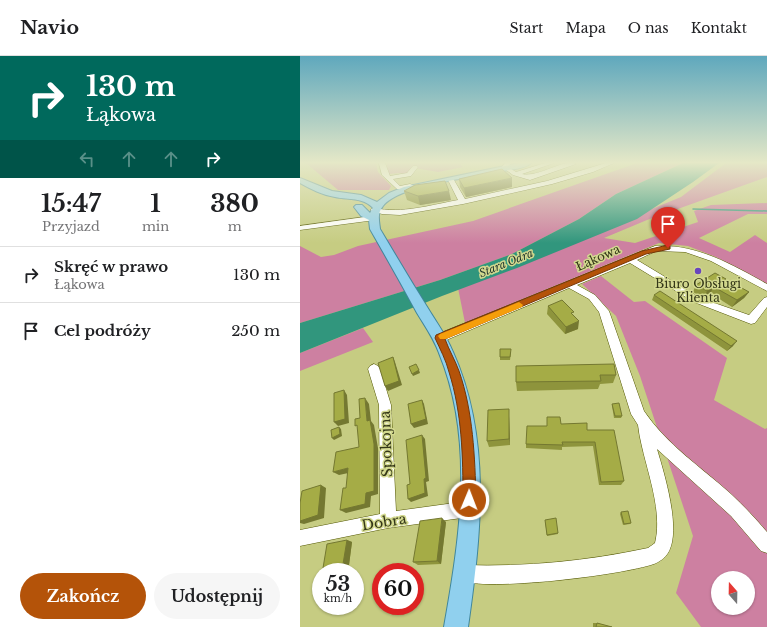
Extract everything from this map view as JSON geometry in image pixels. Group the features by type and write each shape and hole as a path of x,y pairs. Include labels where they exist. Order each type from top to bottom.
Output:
{"main road":[{"path":"321,190 359,207 364,214 374,216"},
{"path":"374,216 387,198 405,190"},
{"path":"351,196 401,191"},
{"path":"330,194 351,196 373,202 374,216 437,333 454,371 464,413 469,462 469,510 464,574 456,627"}],"street":[{"path":"456,190 463,202"},
{"path":"300,228 463,202 520,190"},
{"path":"374,216 382,221 393,214"},
{"name":"Łąkowa","path":"437,333 570,285 655,249 680,248 718,262 767,288"},
{"path":"630,259 697,300 751,320 767,300"},
{"path":"570,285 592,297 604,311 635,407 644,424 656,437 738,510 767,545"},
{"name":"Spokojna","path":"374,369 385,405 388,520"},
{"path":"464,574 496,575 572,570 653,556 662,547 664,536 663,508 644,424"},
{"name":"Dobra","path":"300,538 388,520 469,510"}],"shaded area":[{"path":"338,190 389,190 389,190"},
{"path":"562,190 625,190 616,194 579,219 512,254 440,280 300,323 300,246 321,257 334,255 358,246 473,221"},
{"path":"691,190 732,190 647,220 604,238 635,243 698,222 694,211 711,205 767,203 767,214 748,214 699,238 730,252 755,235 767,243 767,284 716,257 688,246 659,243 465,323 458,288 681,197"},
{"path":"601,276 634,302 645,301 727,358 714,400 765,429 767,428 767,627 701,627 676,593 693,536 640,376 616,316 582,284"},
{"path":"363,328 373,342 300,371 300,353"}],"water":[{"name":"Stara Odra","path":"625,190 681,190 637,219 300,353 300,323 440,280 512,254 579,219 616,194"}],"building":[{"path":"406,190 448,190 449,191 418,196 404,191"},
{"path":"715,273 726,279 722,281 736,289 740,287 749,292 737,300 714,287 707,291 696,285"},
{"path":"660,291 737,341 731,346 654,295"},
{"path":"562,300 574,312 571,313 579,321 566,327 548,306"},
{"path":"500,349 511,349 510,357 500,357"},
{"path":"393,357 399,381 385,386 378,363"},
{"path":"416,364 419,370 412,374 409,367"},
{"path":"614,364 616,375 600,375 601,381 516,382 516,366"},
{"path":"344,390 345,419 334,422 334,393"},
{"path":"365,398 367,421 370,420 374,444 374,491 366,493 365,504 340,510 343,488 346,488 348,468 333,472 336,452 359,447 355,419 360,418 359,399"},
{"path":"422,400 426,419 411,424 408,404"},
{"path":"619,403 622,416 615,416 612,404"},
{"path":"509,409 509,439 487,441 488,410"},
{"path":"547,417 560,417 561,424 587,423 587,430 614,430 624,481 601,482 595,442 562,442 563,445 526,444 527,426 547,426"},
{"path":"339,427 340,434 332,438 331,430"},
{"path":"422,435 426,478 424,479 425,493 408,499 407,485 410,484 406,440"},
{"path":"321,485 318,515 300,521 302,491"},
{"path":"628,511 631,523 624,524 621,512"},
{"path":"442,518 437,561 413,562 420,521"},
{"path":"556,518 558,533 547,535 545,520"},
{"path":"347,540 343,563 324,563 327,544"},
{"path":"597,623 612,627 596,627"}],"waterway":[{"path":"693,209 767,211"}],"slow traffic":[{"path":"443,336 519,305"}],"place":[{"name":"Biuro Obsługi Klienta","path":"698,271"}],"route":[{"path":"469,500 469,462 467,430 464,413 460,391 454,371 440,338 570,285 644,252 668,248"}]}
